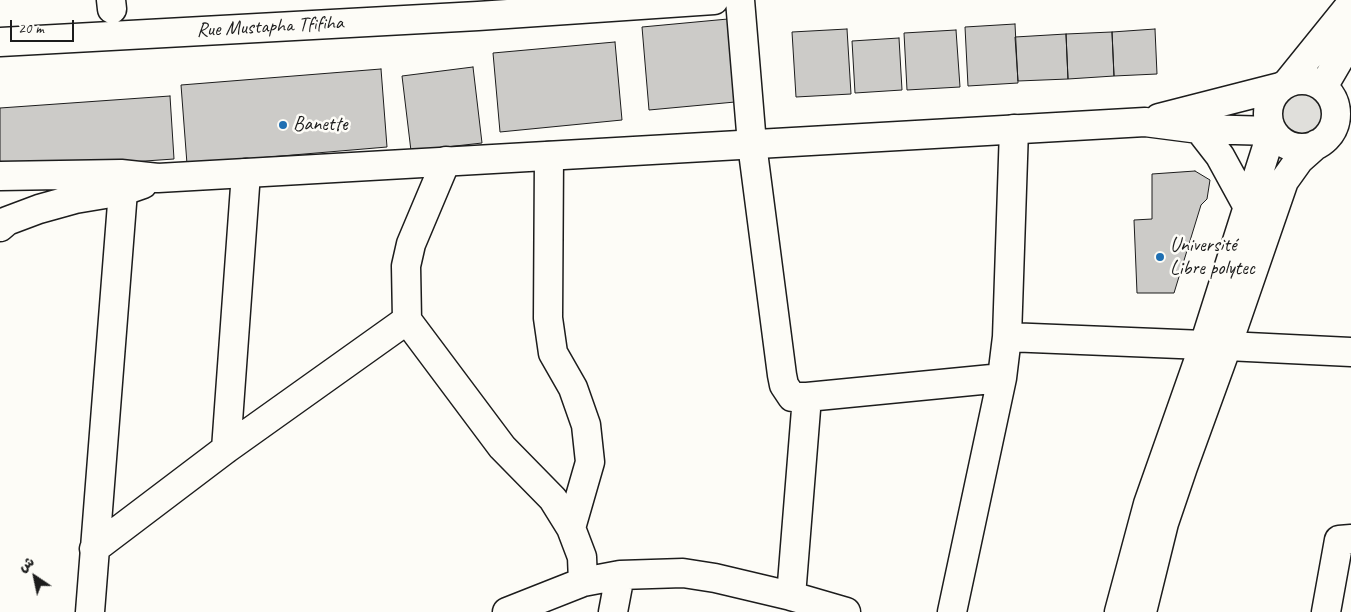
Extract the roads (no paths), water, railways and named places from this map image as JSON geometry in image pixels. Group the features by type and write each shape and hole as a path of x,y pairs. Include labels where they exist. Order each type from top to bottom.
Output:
{"street":[{"name":"Rue Mustapha Tfifiha","path":"0,42 540,6 714,0"},
{"path":"740,0 752,144 784,385 792,397 1002,378"},
{"path":"1142,612 1164,523 1216,346 1249,209 1272,131 1268,112 1269,103 1351,4"},
{"path":"1118,612 1148,504 1284,181 1299,160 1332,137 1336,112 1334,89 1351,38"},
{"path":"1145,122 1284,84 1306,80 1334,89"},
{"path":"0,176 120,174 158,178 1145,122 1199,129 1272,131 1284,143 1300,148 1332,137"},
{"path":"952,612 1002,378 1007,337 1014,129"},
{"path":"1199,129 1220,156 1249,209"},
{"path":"549,156 548,318 553,353 573,388 586,424 590,462 572,528"},
{"path":"446,161 411,244 406,266 407,320 502,447 553,499 572,528 582,557 583,582"},
{"path":"226,449 246,173"},
{"path":"0,227 7,221 39,208 75,199 123,191 158,178"},
{"path":"90,612 123,191"},
{"path":"94,549 226,449 407,320"},
{"path":"1007,337 1351,352"},
{"path":"791,596 807,397"},
{"path":"1326,612 1339,540 1351,539"},
{"path":"507,612 583,582 620,575 683,573 716,578 791,596 836,611"},
{"path":"613,612 620,575"}],"place":[{"name":"Banette","path":"283,125"},
{"name":"Université Libre polytec","path":"1160,257"}]}
